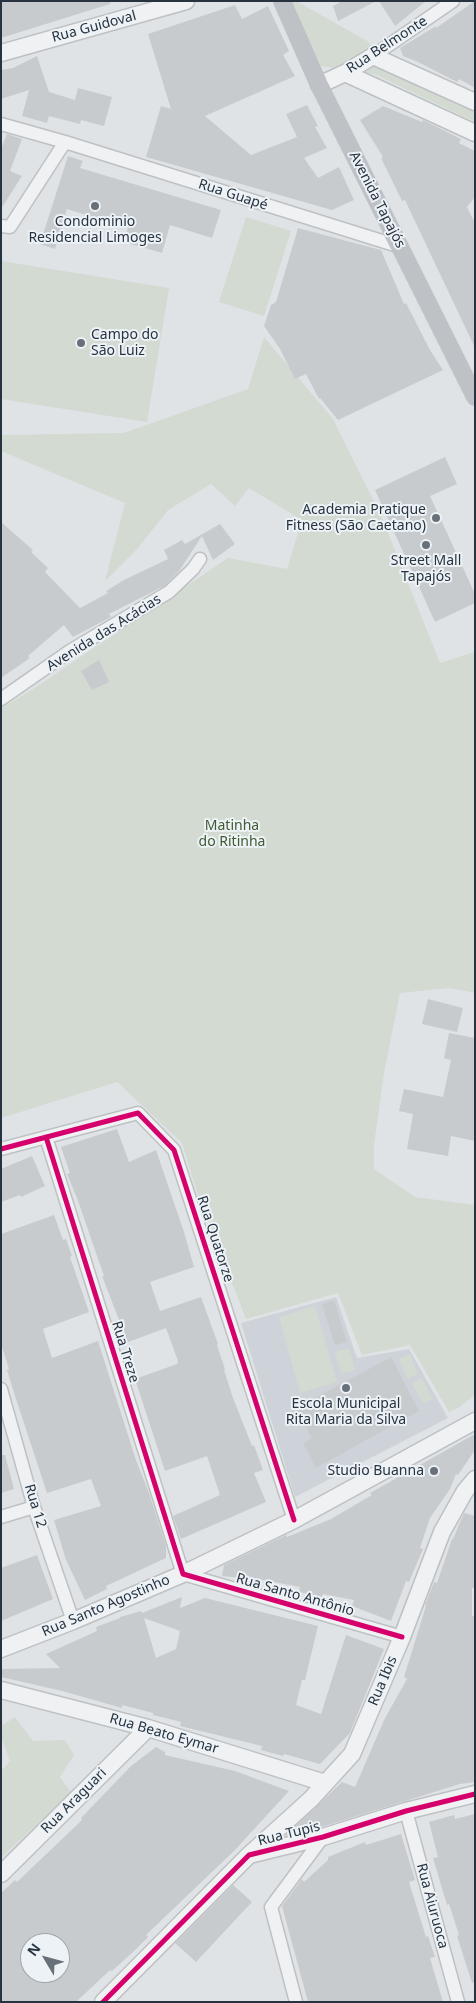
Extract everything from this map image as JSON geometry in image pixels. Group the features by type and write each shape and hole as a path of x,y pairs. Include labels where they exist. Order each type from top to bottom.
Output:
{"main road":[{"name":"Avenida Tapajós","path":"282,1 319,85 475,397"}],"street":[{"name":"Rua Belmonte","path":"319,85 373,56 453,1"},
{"name":"Rua Guidoval","path":"1,52 181,2"},
{"path":"373,56 475,102"},
{"path":"345,72 475,133"},
{"name":"Rua Guapé","path":"1,124 65,142 401,247"},
{"path":"1,226 10,227 65,142"},
{"name":"Avenida das Acácias","path":"1,698 70,651 169,592 193,569 200,559"},
{"name":"Rua Quatorze","path":"1,1149 138,1113 174,1150 294,1520"},
{"name":"Rua Treze","path":"46,1137 183,1574"},
{"name":"Rua 12","path":"2,1391 34,1507 72,1621"},
{"name":"Rua Santo Agostinho","path":"1,1649 183,1574 294,1520 475,1421"},
{"name":"Rua Ibis","path":"250,1855 311,1799 352,1754 402,1638 442,1532 465,1491 475,1479"},
{"path":"1,1517 34,1507"},
{"name":"Rua Santo Antônio","path":"183,1574 402,1638"},
{"name":"Rua Beato Eymar","path":"1,1690 148,1728 325,1783"},
{"name":"Rua Araguari","path":"1,1874 148,1728"},
{"name":"Rua Tupis","path":"103,2002 250,1855 323,1837 406,1811 475,1794"},
{"name":"Rua Aiuruoca","path":"406,1811 458,2002"},
{"path":"296,2002 270,1907 323,1837"}],"shaded area":[{"name":"Escola Municipal Rita Maria da Silva","path":"336,1297 357,1358 409,1349 448,1418 295,1497 241,1323"}],"green space":[{"path":"289,1 296,1 369,42 381,66 475,111 475,122 374,74 321,66"},
{"path":"246,217 291,231 264,316 219,302"},
{"name":"Campo do São Luiz","path":"1,261 169,288 147,422 1,399"},
{"name":"Matinha do Ritinha","path":"264,337 333,419 382,518 440,663 475,652 475,993 449,988 400,993 384,1073 374,1145 374,1169 415,1197 475,1205 475,1395 458,1408 449,1412 410,1345 362,1355 338,1293 246,1319 195,1186 182,1143 117,1082 1,1118 1,708 30,691 228,558 287,569 302,520 249,488 235,506 211,484 168,510 138,548 105,581 125,503 1,451 1,435 124,433 248,389"},
{"path":"315,1306 337,1382 300,1393 279,1317"},
{"path":"349,1348 355,1370 341,1373 335,1352"},
{"path":"410,1354 418,1374 407,1379 399,1359"},
{"path":"422,1378 433,1399 423,1404 412,1384"},
{"path":"15,1717 33,1741 65,1740 74,1755 60,1777 71,1792 1,1858 1,1771 10,1761 1,1737 1,1726"}],"building":[{"path":"1,1 110,1 110,4 1,38"},
{"path":"342,1 376,1 338,21 333,6"},
{"path":"379,1 426,1 395,26"},
{"path":"475,1 475,88 459,79 457,82 403,56 400,48 436,26 436,28"},
{"path":"235,5 242,19 268,6 289,51 283,55 295,76 205,116 251,155 297,137 286,114 307,105 318,126 315,127 327,148 304,158 318,178 339,167 354,200 332,210 146,157 161,106 171,109 148,34"},
{"path":"37,56 49,92 75,100 78,88 112,97 104,126 81,120 80,124 49,116 47,123 22,116 29,90 1,99 1,70 13,68"},
{"path":"383,106 422,122 423,120 461,139 459,143 475,151 475,197 467,207 475,223 475,348 405,200 402,201 381,158 383,157 360,120"},
{"path":"7,134 22,139 10,171 22,176 1,209 1,149"},
{"path":"68,156 83,161 80,168 221,210 212,238 170,225 162,253 124,242 128,228 67,209 55,249 40,244"},
{"path":"298,228 381,250 404,304 406,303 430,350 443,370 338,420 319,399 306,374 295,379 280,349 264,326 271,305 276,302"},
{"name":"Street Mall Tapajós","path":"445,457 457,484 430,496 475,594 475,603 435,622 375,490"},
{"path":"1,522 33,550 31,552 48,568 45,572 80,608 108,593 106,591 124,580 168,559 164,550 182,540 185,544 220,524 235,544 213,560 202,536 179,571 164,586 109,614 111,617 73,637 64,625 28,656 30,658 1,678"},
{"path":"99,660 109,682 92,690 81,671"},
{"path":"428,999 463,1008 457,1032 422,1024"},
{"path":"449,1033 475,1038 475,1141 451,1136 448,1156 407,1149 413,1114 399,1111 404,1089 443,1097 451,1060 444,1058"},
{"path":"117,1129 129,1162 156,1150 194,1267 150,1282 160,1311 201,1297 218,1344 233,1398 263,1470 254,1473 266,1502 181,1539 173,1516 220,1495 207,1456 165,1471 135,1379 177,1364 178,1361 166,1328 123,1344 117,1326 121,1325 67,1174 70,1173 61,1147"},
{"path":"32,1156 45,1186 21,1197 20,1195 1,1202 1,1169"},
{"path":"54,1215 63,1240 66,1239 72,1256 70,1257 89,1312 43,1329 52,1358 98,1341 166,1546 166,1558 106,1586 107,1589 85,1600 66,1560 54,1520 101,1506 91,1479 47,1493 15,1396 1,1344 1,1234"},
{"path":"334,1300 347,1342 335,1345 322,1304"},
{"path":"391,1357 419,1411 316,1468 303,1443 312,1438 296,1408"},
{"path":"475,1434 475,1450 458,1475 456,1474 450,1489 430,1518 420,1548 423,1549 409,1582 406,1581 391,1621 352,1606 354,1600 323,1594 322,1597 299,1592 300,1587 263,1580 222,1576 224,1565 286,1535 287,1537 331,1519 372,1495 370,1493"},
{"path":"1,1455 5,1455 14,1489 1,1493"},
{"path":"464,1513 475,1516 475,1587 472,1588 472,1616 475,1616 475,1782 460,1784 328,1825 285,1836 342,1782 355,1787 385,1718 407,1679 404,1677 425,1605 434,1582 437,1583 452,1539"},
{"path":"37,1555 53,1599 1,1621 1,1568"},
{"path":"182,1597 180,1608 205,1598 318,1626 305,1680 302,1680 296,1705 321,1714 346,1635 384,1649 350,1733 320,1764 261,1750 262,1746 180,1726 181,1722 153,1715 153,1713 122,1705 122,1708 62,1691 1,1677 1,1669 60,1668 46,1654 97,1631 96,1627 120,1617 141,1611 142,1613","holes":["144,1618 180,1631 176,1649 156,1658"]},
{"path":"156,1747 165,1752 165,1755 235,1771 289,1791 235,1850 146,1935 148,1937 133,1952 112,1971 110,1970 76,2002 1,2002 1,1893 15,1880 17,1882 82,1820 81,1818 131,1766"},
{"path":"475,1814 475,1982 472,1983 457,1936 459,1935 449,1904 447,1905 433,1858 438,1857 429,1822 454,1815 455,1819"},
{"path":"401,1834 415,1880 409,1882 426,1937 428,1936 435,1957 430,1958 443,2002 308,2002 282,1906 302,1879 304,1882 328,1860 328,1857 365,1842 366,1845"},
{"path":"233,1885 252,1902 196,1962 175,1943"}],"cycle path":[{"path":"1,1149 138,1113 174,1150 294,1520"},
{"path":"46,1137 183,1574 402,1637"},
{"path":"103,2002 249,1855 323,1837 406,1811 475,1794"}],"place":[{"name":"Condominio Residencial Limoges","path":"95,206"},
{"name":"Campo do São Luiz","path":"81,343"},
{"name":"Academia Pratique Fitness (São Caetano)","path":"436,518"},
{"name":"Street Mall Tapajós","path":"426,545"},
{"name":"Escola Municipal Rita Maria da Silva","path":"346,1388"},
{"name":"Studio Buanna","path":"434,1471"}]}
